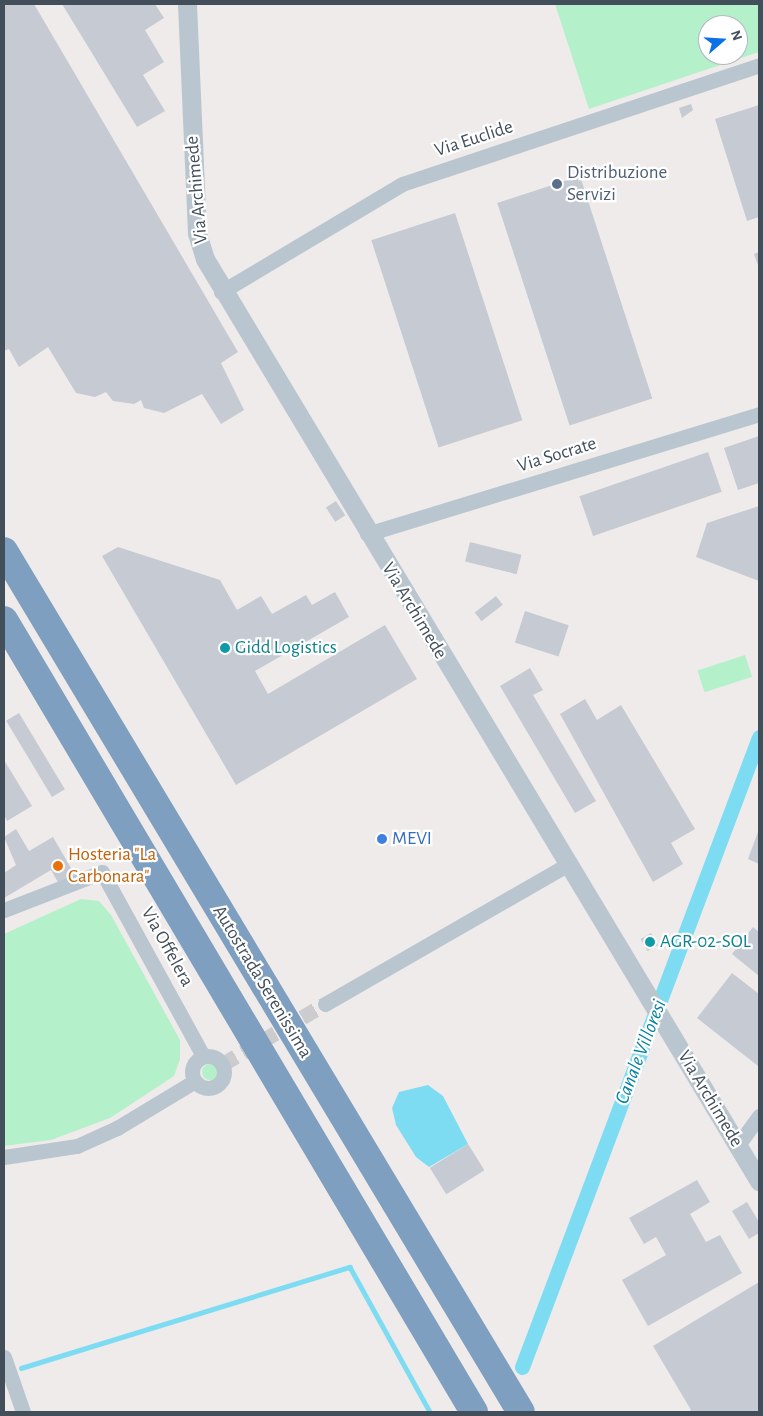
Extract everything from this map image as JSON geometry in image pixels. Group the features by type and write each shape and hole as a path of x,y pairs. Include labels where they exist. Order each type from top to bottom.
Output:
{"highway":[{"name":"Autostrada Serenissima","path":"4,551 521,1412"},
{"name":"Autostrada Serenissima","path":"4,620 474,1412"}],"street":[{"name":"Via Archimede","path":"187,4 197,233 221,292 759,1181"},
{"name":"Via Euclide","path":"221,292 402,184 759,65"},
{"name":"Via Socrate","path":"367,534 759,414"},
{"path":"325,1004 568,864"},
{"name":"Via Offelera","path":"4,910 102,872 204,1056 220,1060 224,1075 214,1087 195,1081"},
{"path":"4,1158 77,1146 117,1128 195,1081 193,1066 204,1056"},
{"path":"738,1145 759,1116"},
{"path":"4,1357 23,1412"}],"green space":[{"path":"555,4 759,4 759,52 748,56 748,15 698,15 698,65 720,65 589,109"},
{"path":"745,655 752,677 705,692 697,670"},
{"path":"81,899 99,901 111,915 180,1040 180,1059 174,1076 110,1118 51,1140 4,1146 4,934"},
{"path":"210,1064 216,1066 218,1072 216,1078 210,1080 204,1078 202,1072 204,1066"}],"water":[{"path":"428,1085 443,1096 468,1144 429,1167 416,1157 396,1125 392,1108 399,1092"}],"building":[{"path":"4,4 34,4 238,352 221,363 244,410 221,424 202,394 164,413 144,408 141,400 134,404 113,401 106,392 95,397 76,393 48,347 19,367 9,349 4,351"},
{"path":"62,4 155,4 164,18 145,30 164,62 143,75 165,111 137,127"},
{"path":"691,104 693,110 682,118 679,108"},
{"path":"759,105 759,217 747,221 715,119"},
{"path":"580,176 652,399 570,425 497,203"},
{"path":"455,213 522,420 439,448 371,240"},
{"path":"759,252 759,268 754,254"},
{"path":"759,436 759,483 738,490 724,448"},
{"path":"708,452 722,492 593,536 579,496"},
{"path":"336,501 345,515 335,522 326,508"},
{"path":"759,506 759,581 696,557 707,523"},
{"path":"470,542 521,555 517,574 465,561"},
{"name":"Gidd Logistics","path":"118,547 220,580 237,610 261,596 272,614 306,595 312,605 335,592 349,617 255,671 268,694 385,625 417,679 236,785 102,556"},
{"path":"496,596 503,605 481,621 475,613"},
{"path":"525,611 569,625 559,657 515,642"},
{"path":"530,668 543,690 533,695 596,801 575,813 500,686"},
{"path":"585,699 597,720 621,705 695,829 671,843 683,864 653,882 560,714"},
{"path":"19,713 65,789 52,797 6,721"},
{"path":"4,760 32,806 7,821 4,815"},
{"path":"16,829 29,851 53,837 75,875 59,884 51,870 4,898 4,873 16,865 4,837"},
{"path":"759,829 759,864 748,859"},
{"path":"753,927 759,932 759,976 732,954"},
{"name":"AGR-02-SOL","path":"651,933 658,945 648,951 641,939"},
{"path":"732,973 759,994 758,1066 697,1018"},
{"path":"468,1144 484,1170 446,1194 430,1168"},
{"path":"697,1180 710,1202 690,1214 706,1242 720,1235 742,1273 648,1326 622,1280 666,1255 656,1237 644,1244 629,1218"},
{"path":"747,1202 759,1222 759,1233 749,1239 732,1211"},
{"path":"759,1282 759,1412 688,1412 691,1410 653,1346"}],"waterway":[{"name":"Canale Villoresi","path":"522,1367 759,737"},
{"path":"21,1368 350,1267 430,1412"}],"tunnel":[{"path":"223,1064 325,1004"}],"place":[{"name":"Distribuzione Servizi","path":"557,184"},
{"name":"Gidd Logistics","path":"225,648"},
{"name":"MEVI","path":"382,839"},
{"name":"Hosteria \"La Carbonara\"","path":"58,866"},
{"name":"AGR-02-SOL","path":"650,942"}]}
